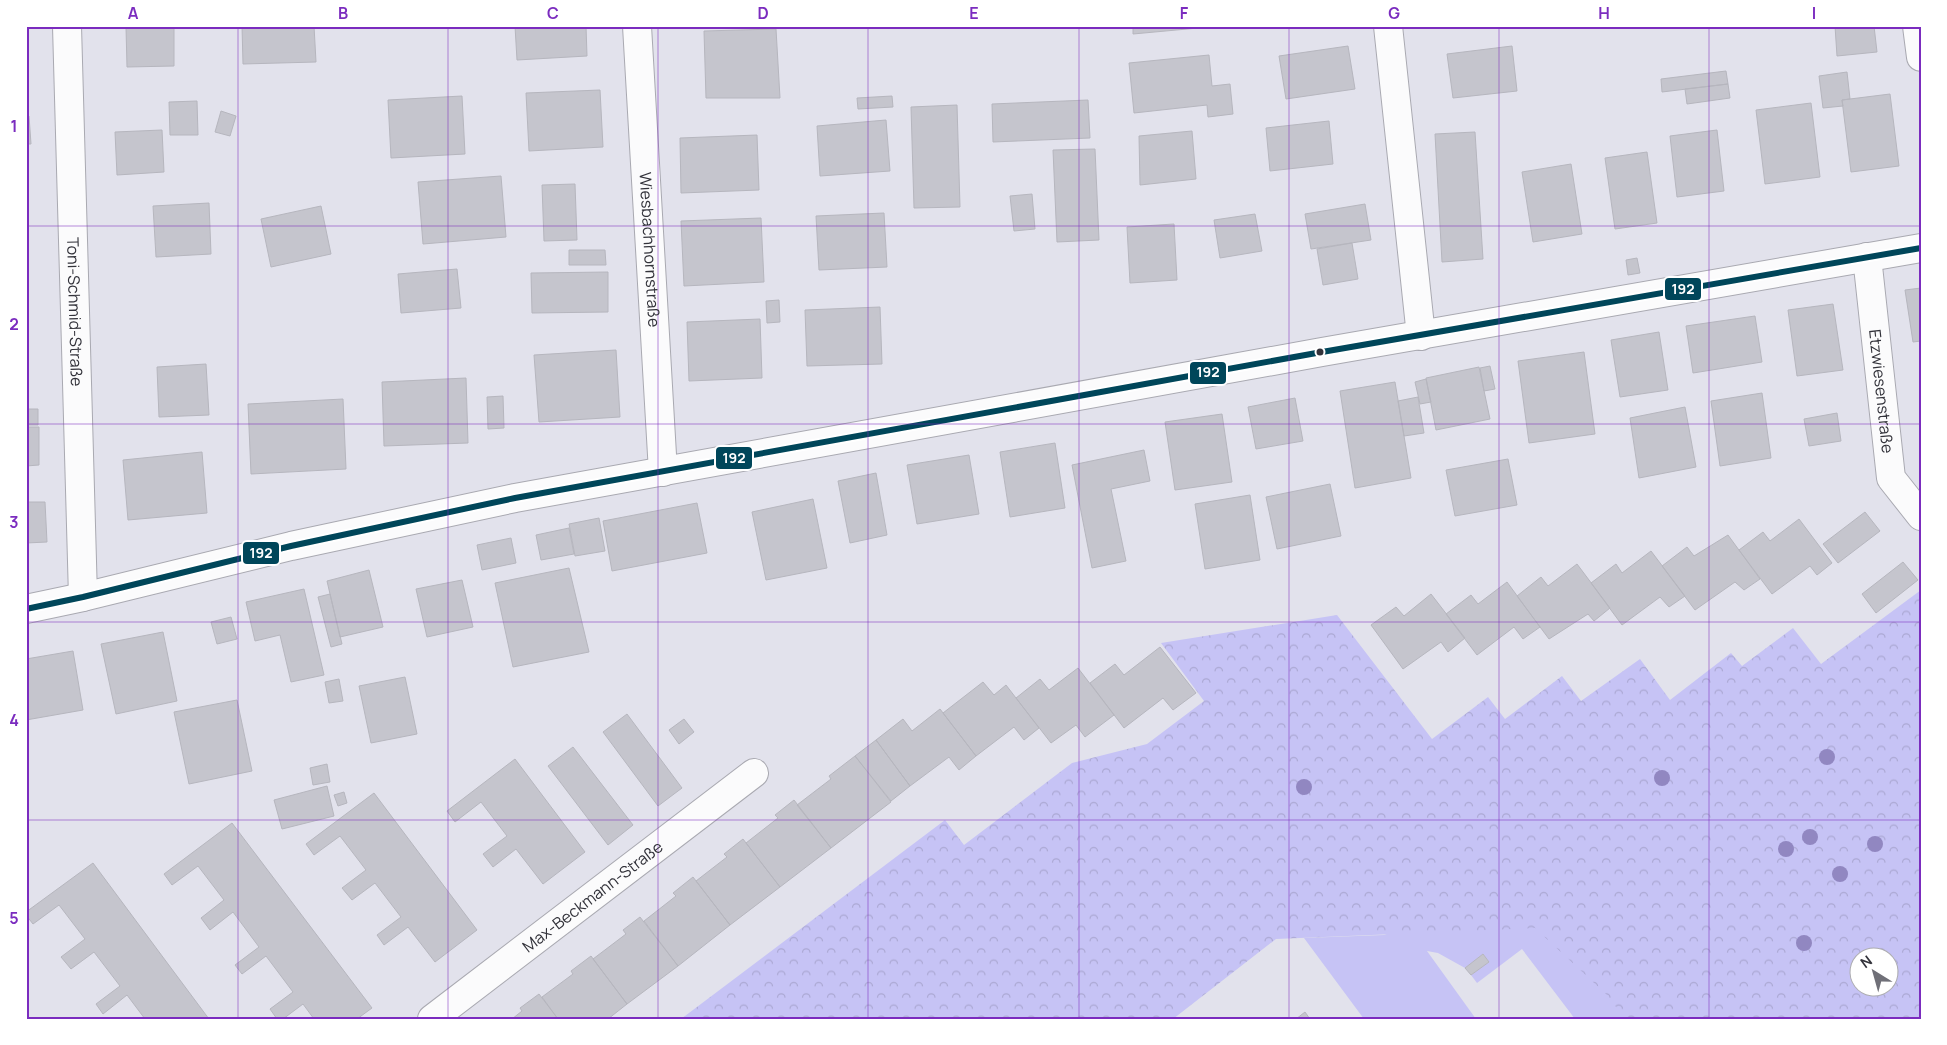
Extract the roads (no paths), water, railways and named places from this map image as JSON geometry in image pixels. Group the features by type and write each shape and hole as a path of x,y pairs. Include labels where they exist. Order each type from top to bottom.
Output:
{"street":[{"name":"Toni-Schmid-Straße","path":"67,26 83,597"},
{"name":"Wiesbachhornstraße","path":"637,26 663,472"},
{"path":"1388,26 1421,336"},
{"path":"1917,26 1921,57"},
{"path":"26,609 83,597 291,546 515,498 1867,256 1921,248"},
{"name":"Etzwiesenstraße","path":"1867,256 1891,478 1921,516"},
{"name":"Max-Beckmann-Straße","path":"432,1019 754,773"}]}
